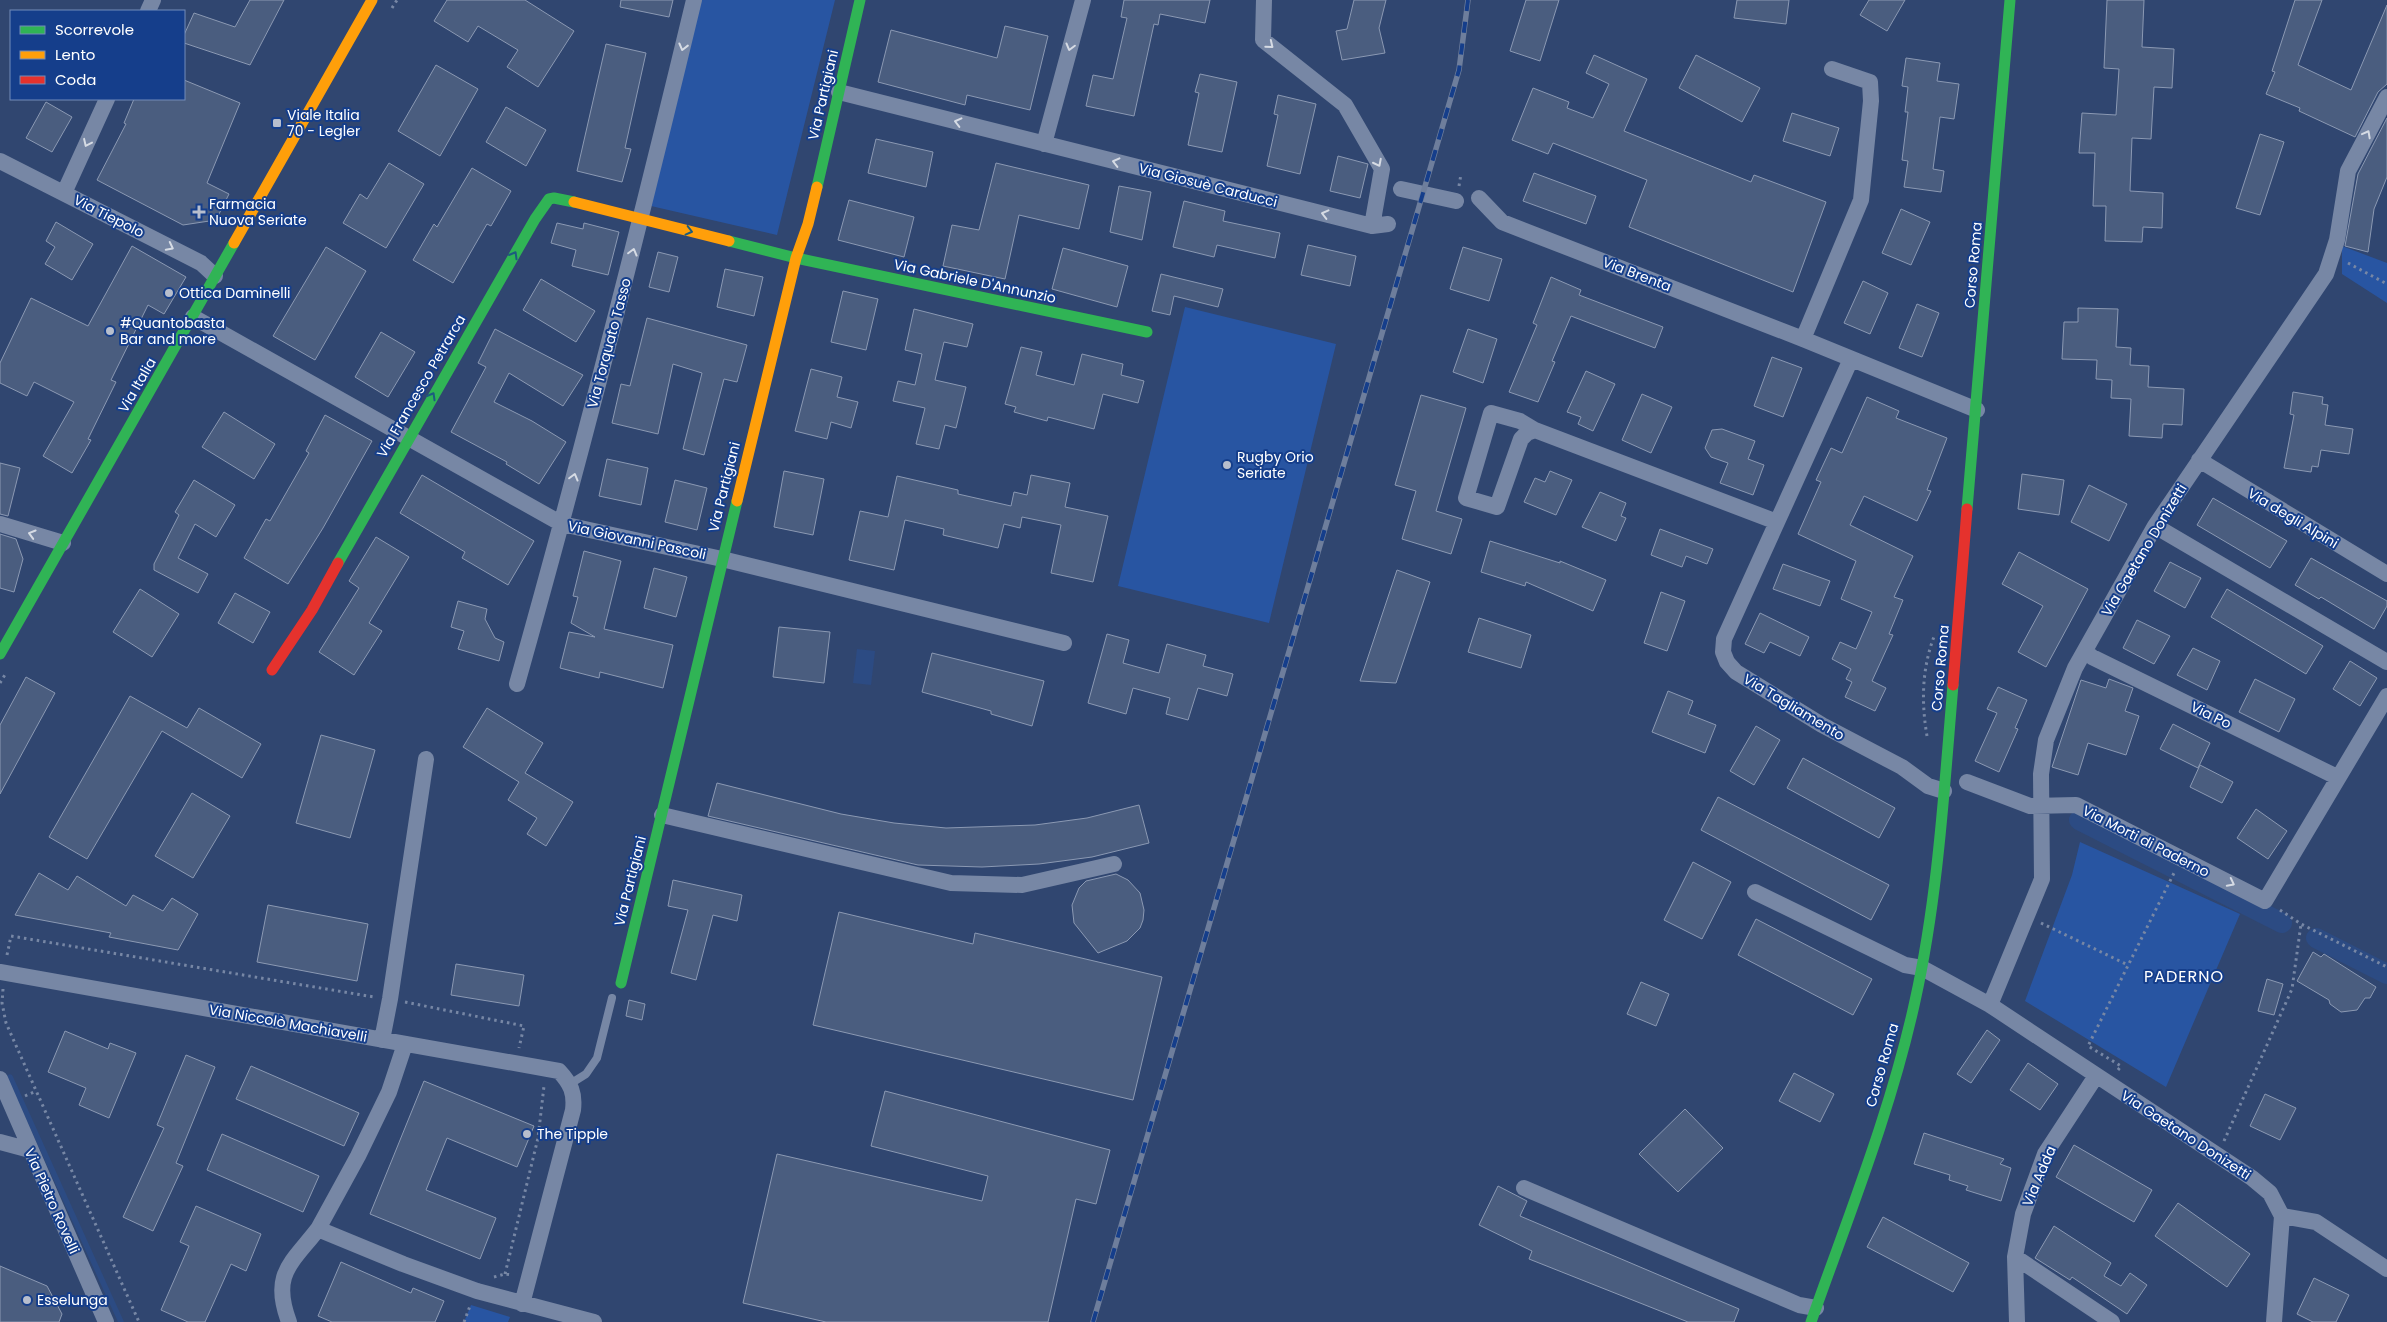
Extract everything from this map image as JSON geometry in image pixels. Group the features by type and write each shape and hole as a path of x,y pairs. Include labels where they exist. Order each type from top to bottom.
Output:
{"street":[{"name":"Via Italia","path":"0,654 372,0"},
{"name":"Via Torquato Tasso","path":"517,684 562,524 642,219 694,0"},
{"name":"Via Partigiani","path":"621,982 796,258 808,224 860,0"},
{"path":"1044,144 1083,0"},
{"name":"Via Giosuè Carducci","path":"839,92 1044,144 1380,225 1382,169 1346,105 1264,40 1264,0"},
{"name":"Corso Roma","path":"1814,1315 1877,1136 1907,1036 1922,968 1936,886 2010,0"},
{"path":"1803,339 1860,200 1870,111 1870,82 1832,69"},
{"name":"Via Gaetano Donizetti","path":"1990,1005 2042,879 2042,774 2046,740 2076,668 2155,526 2326,274 2338,240 2348,170 2387,97"},
{"path":"64,194 108,100"},
{"name":"Via Tiepolo","path":"0,161 201,262 215,276"},
{"path":"1401,189 1456,201"},
{"name":"Via Francesco Petrarca","path":"272,670 312,610 408,438 545,202 554,198 796,258"},
{"name":"Via Brenta","path":"1479,198 1502,222 1803,339 1977,410"},
{"name":"Via Gabriele D'Annunzio","path":"796,258 1147,332"},
{"name":"Via Giovanni Pascoli","path":"193,317 562,524 722,559 1064,643"},
{"name":"Via Tagliamento","path":"1851,359 1724,640 1724,652 1728,662 1736,672 1822,725 1902,767 1928,786 1944,791"},
{"path":"1536,430 1521,439 1497,507 1466,498 1491,413 1520,421 1536,430 1777,522"},
{"name":"Via degli Alpini","path":"2199,460 2387,574"},
{"path":"0,524 63,543"},
{"path":"2155,526 2387,662"},
{"name":"Via Po","path":"2085,651 2092,657 2338,777"},
{"path":"2264,901 2387,696"},
{"path":"382,1040 390,999 426,759"},
{"name":"Via Morti di Paderno","path":"1967,782 2030,806 2043,804 2076,805 2264,901"},
{"path":"662,815 951,883 1022,885 1114,864"},
{"name":"Via Gaetano Donizetti","path":"1755,892 1905,964 1922,968 1990,1005 2102,1081 2217,1154 2270,1193 2282,1216"},
{"name":"Via Niccolò Machiavelli","path":"0,972 559,1071 570,1084"},
{"path":"289,1322 281,1302 283,1279 290,1262 318,1230 358,1156 389,1092 405,1044"},
{"name":"Via Pietro Rovelli","path":"0,1079 106,1322"},
{"name":"Via Adda","path":"2017,1322 2015,1257 2024,1214 2045,1154 2102,1081"},
{"path":"522,1304 573,1110 574,1097 570,1084"},
{"path":"0,1142 30,1150"},
{"path":"1524,1188 1800,1305 1814,1315"},
{"path":"2274,1322 2282,1216 2316,1222 2387,1269"},
{"path":"318,1230 440,1278 522,1304 594,1322"},
{"path":"2015,1257 2112,1322"}],"lane":[{"path":"570,1084 586,1074 597,1058 612,998"}],"path":[{"path":"2333,254 2387,284"},
{"path":"1928,743 1922,706 1927,654 1938,626"},
{"path":"2102,1081 2121,1066 2088,1046 2172,878"},
{"path":"2264,901 2301,924 2387,967"},
{"path":"2027,916 2128,965"},
{"path":"2217,1154 2292,989 2301,924"},
{"path":"0,954 8,956 11,936 390,999 524,1026 519,1048 529,1049"},
{"path":"3,989 2,1003 6,1024 139,1322"},
{"path":"505,1274 538,1138 545,1082"}],"shaded area":[{"path":"701,0 835,0 777,235 651,206"},
{"path":"2342,246 2387,263 2387,303 2342,274"},
{"name":"Rugby Orio Seriate","path":"1185,307 1336,344 1269,623 1118,586"},
{"path":"857,649 875,651 871,685 853,683"},
{"path":"2080,842 2240,914 2166,1087 2025,1001 2072,875"},
{"path":"471,1305 510,1317 508,1322 464,1322"}],"building":[{"path":"250,0 284,0 250,65 185,43 185,33 194,13 235,27"},
{"path":"447,0 525,0 574,31 538,87 507,67 518,50 478,26 468,42 434,21"},
{"path":"621,0 673,0 669,17 620,7"},
{"path":"1124,0 1210,0 1205,23 1160,14 1158,25 1154,24 1134,116 1086,106 1093,75 1113,79 1127,18 1121,17"},
{"path":"1354,0 1386,0 1379,28 1385,53 1342,60 1336,31 1347,29"},
{"path":"1526,0 1559,0 1540,61 1510,51"},
{"path":"1737,0 1789,0 1786,24 1734,18"},
{"path":"1869,0 1905,0 1887,31 1860,15"},
{"path":"2107,0 2144,0 2142,47 2174,49 2172,88 2154,87 2151,139 2132,138 2130,191 2163,193 2162,228 2143,227 2142,242 2105,241 2106,206 2093,206 2095,153 2079,153 2082,113 2116,115 2119,69 2104,68"},
{"path":"2295,0 2322,0 2298,65 2351,90 2387,5 2387,84 2378,92 2355,137 2299,111 2300,108 2266,94 2275,72 2272,71"},
{"path":"1005,26 1048,36 1030,110 967,95 965,105 878,82 891,30 997,58"},
{"path":"606,44 646,53 625,148 631,149 622,182 577,171"},
{"path":"1594,55 1647,79 1624,131 1751,182 1754,175 1826,202 1793,292 1629,227 1647,180 1553,143 1548,154 1512,140 1533,88 1569,102 1567,108 1593,118 1609,84 1586,73"},
{"path":"1696,55 1760,88 1742,122 1679,88"},
{"path":"1906,58 1940,63 1937,81 1959,84 1954,119 1940,117 1933,169 1944,171 1941,192 1904,187 1908,161 1902,160 1908,112 1905,112 1908,87 1902,86"},
{"path":"436,65 478,89 440,156 398,131"},
{"path":"1200,74 1237,82 1222,152 1188,145 1199,93 1195,92"},
{"path":"185,80 240,103 207,183 229,194 216,220 183,225 97,180 126,124 124,123 134,100 185,100"},
{"path":"1278,95 1316,104 1300,174 1267,166 1278,115 1274,114"},
{"path":"46,102 72,117 52,152 26,138"},
{"path":"506,107 546,130 526,166 486,142"},
{"path":"1792,113 1839,128 1830,156 1783,141"},
{"path":"2387,118 2387,177 2374,209 2368,252 2345,246 2358,174"},
{"path":"2260,134 2284,142 2260,215 2236,208"},
{"path":"876,139 933,152 926,187 868,173"},
{"path":"1338,156 1368,164 1360,198 1330,191"},
{"path":"389,163 424,184 386,248 343,223 360,194 367,199"},
{"path":"996,163 1089,185 1079,229 1019,215 1005,279 943,266 952,225 979,230"},
{"path":"472,168 511,191 491,226 487,224 453,283 413,260 434,224 437,227"},
{"path":"1534,173 1596,196 1586,224 1523,201"},
{"path":"1119,186 1151,192 1142,240 1110,232"},
{"path":"849,200 914,217 904,257 838,240"},
{"path":"1184,201 1225,211 1223,221 1280,233 1275,258 1217,245 1214,257 1173,247"},
{"path":"1901,209 1930,222 1911,265 1882,253"},
{"path":"56,222 93,244 72,280 45,264 55,247 46,241"},
{"path":"557,223 583,229 584,223 619,232 608,275 572,266 576,250 551,243"},
{"path":"1308,245 1356,256 1350,286 1301,275"},
{"path":"132,246 186,277 164,314 148,305 111,380 116,382 88,439 91,440 72,473 43,456 74,402 34,382 27,396 0,383 0,363 31,298 88,326"},
{"path":"326,247 366,271 315,360 273,336"},
{"path":"1463,247 1502,259 1489,301 1450,289"},
{"path":"1063,248 1128,266 1117,307 1052,289"},
{"path":"658,252 678,257 669,292 649,287"},
{"path":"725,269 763,277 754,316 717,307"},
{"path":"1161,274 1223,289 1218,307 1174,296 1170,315 1152,311"},
{"path":"1551,277 1581,290 1579,295 1663,327 1655,348 1571,316 1552,361 1555,362 1538,402 1509,392 1537,325 1533,323"},
{"path":"541,279 595,311 576,342 523,310"},
{"path":"1863,281 1888,293 1870,334 1844,323"},
{"path":"843,291 878,299 866,350 831,342"},
{"path":"1917,304 1939,313 1922,357 1899,348"},
{"path":"2078,308 2118,309 2116,347 2131,348 2130,365 2149,366 2148,387 2184,389 2182,425 2163,424 2162,438 2129,436 2131,399 2111,398 2112,380 2096,379 2097,360 2062,359 2064,322 2078,322"},
{"path":"914,309 973,324 967,347 944,342 935,380 966,387 956,428 945,425 939,449 916,444 925,408 893,401 898,381 915,385 922,354 905,350"},
{"path":"647,318 747,345 737,382 724,379 704,455 683,449 702,373 673,364 658,434 612,423 621,384 630,386"},
{"path":"495,329 583,375 563,406 509,373 494,402 532,421 566,442 539,484 506,464 507,462 451,432 486,367 478,363"},
{"path":"1468,329 1497,339 1483,383 1453,372"},
{"path":"381,332 415,352 388,397 355,377"},
{"path":"1021,347 1042,352 1036,375 1074,385 1082,354 1123,364 1121,375 1144,381 1138,403 1103,394 1094,429 1048,417 1047,421 1014,412 1016,407 1005,404"},
{"path":"1772,357 1802,368 1783,417 1754,406"},
{"path":"811,369 842,377 837,397 858,402 851,428 831,422 827,439 795,431"},
{"path":"1586,371 1615,384 1593,431 1578,424 1581,417 1567,412"},
{"path":"2293,392 2323,397 2322,404 2328,405 2325,425 2353,429 2349,454 2321,450 2318,467 2312,466 2311,472 2284,468 2294,415 2290,414"},
{"path":"1642,394 1672,407 1651,453 1622,440"},
{"path":"1421,395 1466,408 1436,511 1462,519 1451,554 1402,539 1416,491 1395,485"},
{"path":"1867,397 1899,411 1896,418 1947,438 1927,490 1931,491 1917,521 1864,496 1850,525 1913,556 1894,597 1903,600 1889,634 1893,635 1872,681 1886,688 1875,711 1845,697 1852,682 1846,679 1851,669 1832,659 1840,642 1856,649 1872,612 1841,599 1856,561 1798,534 1821,482 1816,480 1831,448 1842,453"},
{"path":"224,412 275,444 254,479 202,447"},
{"path":"325,415 372,441 323,528 288,584 244,558 266,519 270,521 309,453 306,451"},
{"path":"1722,429 1755,441 1748,459 1764,465 1753,495 1720,483 1728,463 1711,457 1705,448 1712,430"},
{"path":"607,459 648,468 641,505 599,496"},
{"path":"0,463 20,468 8,516 0,514"},
{"path":"784,471 824,479 813,535 774,527"},
{"path":"1550,471 1572,480 1556,515 1524,502 1535,478 1545,482"},
{"path":"2022,474 2064,480 2059,515 2018,509"},
{"path":"422,475 534,541 508,585 462,558 465,552 400,513"},
{"path":"1031,475 1070,483 1065,507 1108,516 1093,582 1051,573 1061,525 1022,517 1020,528 1004,524 998,548 943,535 944,529 905,520 894,570 849,560 860,511 888,517 897,476 958,490 958,494 1011,506 1014,492 1027,495"},
{"path":"194,480 235,505 216,537 195,524 178,558 208,574 198,593 154,570 154,564 179,515 175,512"},
{"path":"675,480 707,488 697,530 665,522"},
{"path":"2089,485 2127,504 2109,541 2071,522"},
{"path":"1600,492 1626,503 1621,516 1626,518 1616,541 1582,527"},
{"path":"2213,498 2287,541 2270,568 2197,525"},
{"path":"1660,529 1713,549 1707,564 1686,556 1682,567 1651,555"},
{"path":"0,534 16,539 23,559 14,592 0,588"},
{"path":"376,537 409,557 369,623 382,631 354,675 319,652 359,588 349,581"},
{"path":"1490,541 1560,563 1560,561 1606,580 1593,611 1526,582 1525,586 1481,572"},
{"path":"584,551 621,561 604,629 673,645 663,688 600,672 599,678 560,668 569,632 595,637 571,623 578,597 573,596"},
{"path":"2019,552 2088,589 2046,667 2018,652 2043,606 2002,584"},
{"path":"2311,558 2387,601 2387,606 2374,629 2321,597 2319,599 2295,585"},
{"path":"2170,562 2201,578 2185,608 2154,591"},
{"path":"1783,564 1830,581 1820,606 1773,589"},
{"path":"654,568 687,577 676,617 644,608"},
{"path":"1397,570 1430,582 1396,683 1360,681"},
{"path":"140,589 179,614 152,657 113,632"},
{"path":"2227,589 2323,646 2306,674 2211,617"},
{"path":"1661,592 1685,601 1667,651 1644,643"},
{"path":"235,593 270,612 253,643 218,623"},
{"path":"458,601 487,609 485,619 495,638 504,642 499,661 458,649 464,631 451,627"},
{"path":"1760,613 1809,637 1800,656 1770,642 1764,653 1745,644"},
{"path":"1479,618 1531,635 1521,668 1468,652"},
{"path":"2137,620 2170,636 2154,664 2123,648"},
{"path":"779,627 830,632 824,683 773,677"},
{"path":"1107,634 1129,640 1123,663 1159,673 1167,644 1206,655 1203,666 1233,674 1227,696 1198,688 1188,720 1166,714 1170,698 1133,688 1126,714 1088,703"},
{"path":"2193,648 2220,661 2207,690 2177,675"},
{"path":"932,653 1044,681 1032,726 991,714 991,711 922,692"},
{"path":"2350,661 2377,678 2360,706 2333,689"},
{"path":"26,677 55,693 0,794 0,725"},
{"path":"2109,679 2133,688 2125,711 2139,716 2126,755 2088,743 2078,775 2052,767 2081,680 2106,688"},
{"path":"2255,679 2295,699 2279,732 2239,712"},
{"path":"1998,687 2027,700 2015,728 2018,729 1999,772 1975,761 1997,713 1987,709"},
{"path":"1668,691 1693,701 1688,714 1716,725 1705,753 1652,732"},
{"path":"130,696 187,728 199,708 261,744 242,778 162,731 87,859 49,837"},
{"path":"487,708 543,743 525,773 573,802 546,846 527,834 537,818 508,800 519,782 463,747"},
{"path":"2173,724 2210,743 2198,768 2160,749"},
{"path":"1756,726 1780,740 1754,785 1730,771"},
{"path":"321,735 375,750 350,838 296,823"},
{"path":"1803,758 1895,808 1879,838 1787,788"},
{"path":"2200,765 2233,782 2222,803 2190,787"},
{"path":"717,783 841,814 894,823 946,828 1035,825 1087,818 1139,805 1149,843 1092,857 1039,864 982,867 918,865 708,816"},
{"path":"192,793 230,816 193,878 155,856"},
{"path":"1718,797 1889,885 1871,920 1701,830"},
{"path":"2256,809 2287,831 2268,859 2237,838"},
{"path":"1693,862 1731,882 1702,939 1664,920"},
{"path":"39,873 68,890 77,876 126,906 133,895 163,911 172,898 198,914 178,950 109,937 111,933 15,915"},
{"path":"1116,874 1128,880 1140,893 1144,910 1143,920 1140,928 1127,941 1098,953 1074,923 1072,905 1079,888 1086,881"},
{"path":"673,880 742,895 737,921 713,915 696,980 671,973 688,910 668,906"},
{"path":"268,905 368,924 357,981 257,962"},
{"path":"839,912 973,944 975,933 1162,977 1133,1100 813,1025"},
{"path":"1756,919 1872,979 1853,1015 1738,955"},
{"path":"2313,952 2321,957 2324,954 2376,987 2370,998 2365,998 2357,1010 2341,1012 2330,1004 2329,1000 2297,981"},
{"path":"456,964 524,975 519,1006 451,995"},
{"path":"2267,979 2283,984 2274,1015 2258,1011"},
{"path":"1641,982 1669,994 1656,1026 1627,1014"},
{"path":"629,1000 645,1004 642,1020 626,1016"},
{"path":"1987,1030 2000,1040 1971,1083 1957,1074"},
{"path":"65,1031 108,1049 110,1043 136,1053 109,1118 79,1105 86,1088 48,1072"},
{"path":"186,1055 215,1067 176,1163 183,1166 153,1231 123,1217 164,1128 157,1125"},
{"path":"2028,1063 2058,1084 2040,1110 2010,1090"},
{"path":"251,1066 359,1113 344,1146 236,1099"},
{"path":"1794,1073 1834,1094 1820,1122 1779,1101"},
{"path":"424,1081 534,1126 517,1167 447,1138 426,1190 496,1218 480,1259 370,1214"},
{"path":"885,1091 1110,1150 1096,1204 1076,1199 1048,1322 826,1322 743,1303 777,1154 982,1201 988,1176 871,1146"},
{"path":"2265,1094 2296,1108 2280,1140 2250,1126"},
{"path":"1685,1109 1723,1148 1678,1192 1639,1154"},
{"path":"1924,1133 2004,1159 2000,1164 2011,1168 2001,1201 1966,1190 1968,1186 1949,1180 1950,1175 1914,1164"},
{"path":"222,1134 319,1176 303,1212 207,1170"},
{"path":"2074,1145 2152,1190 2134,1222 2056,1177"},
{"path":"1498,1186 1527,1201 1520,1216 1739,1309 1734,1322 1688,1322 1529,1259 1532,1251 1479,1225"},
{"path":"2178,1203 2250,1254 2227,1287 2155,1236"},
{"path":"196,1206 261,1234 246,1271 231,1264 205,1322 188,1322 161,1310 189,1246 180,1242"},
{"path":"1883,1217 1969,1263 1953,1292 1867,1247"},
{"path":"2054,1226 2111,1263 2104,1276 2121,1286 2130,1273 2147,1285 2127,1314 2072,1277 2070,1280 2035,1258"},
{"path":"341,1262 411,1293 413,1288 444,1301 435,1322 332,1322 318,1316"},
{"name":"Esselunga","path":"0,1266 47,1286 62,1314 59,1322 0,1322"},
{"path":"2314,1278 2349,1295 2336,1322 2313,1322 2297,1314"}],"waterway":[{"path":"2079,820 2282,923"},
{"path":"2316,938 2387,974"},
{"path":"10,1077 121,1322"}],"railway":[{"path":"1093,1322 1459,70 1468,0"}],"traffic: fast":[{"path":"817,187 860,0"},
{"path":"1967,509 2010,0"},
{"path":"338,563 535,219 549,199 554,198 574,202"},
{"path":"729,241 796,258 1147,332"},
{"path":"0,654 234,243"},
{"path":"621,983 737,501"},
{"path":"1811,1322 1854,1203 1894,1083 1915,1001 1935,883 1953,685"}],"traffic: slow":[{"path":"234,243 372,0"},
{"path":"737,501 796,258 808,224 817,187"},
{"path":"574,202 729,241"}],"traffic: jam":[{"path":"1953,685 1967,509"},
{"path":"272,670 312,610 338,563"}],"place":[{"name":"Viale Italia 70 - Legler","path":"277,123"},
{"name":"Farmacia Nuova Seriate","path":"199,212"},
{"name":"Ottica Daminelli","path":"169,293"},
{"name":"#Quantobasta Bar and more","path":"110,331"},
{"name":"Rugby Orio Seriate","path":"1227,465"},
{"name":"The Tipple","path":"527,1134"},
{"name":"Esselunga","path":"27,1300"}],"district":[{"name":"PADERNO","path":"2184,976"}]}
